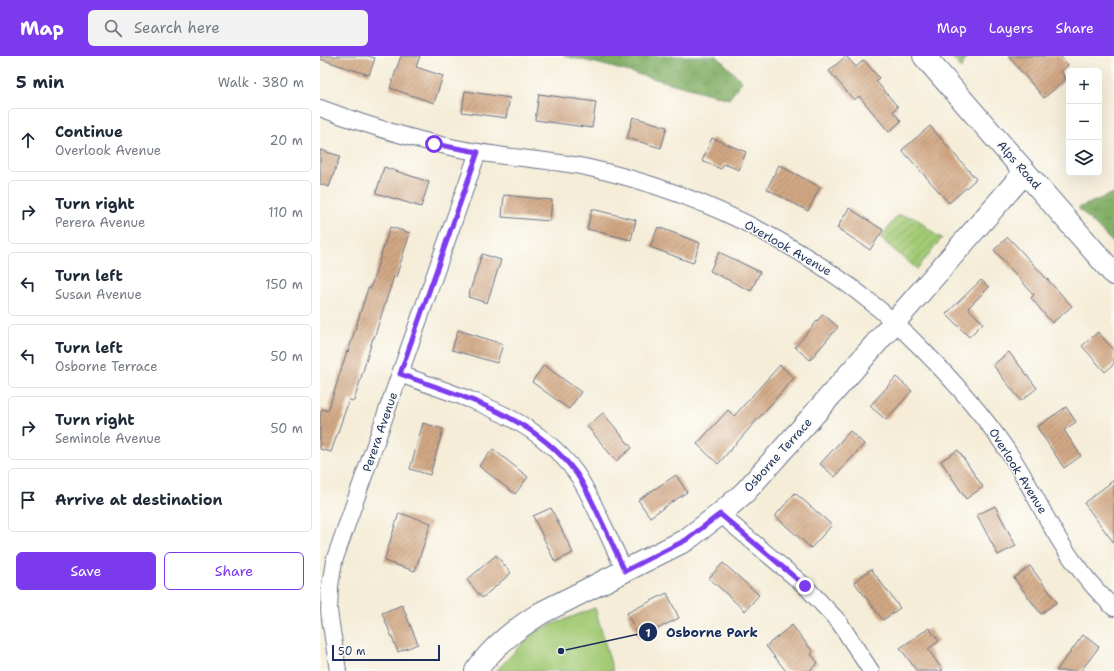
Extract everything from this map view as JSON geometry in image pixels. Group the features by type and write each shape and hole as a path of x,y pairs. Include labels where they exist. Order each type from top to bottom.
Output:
{"street":[{"name":"Alps Road","path":"924,56 1114,274"},
{"name":"Overlook Avenue","path":"320,108 390,132 434,144 478,152 541,159 632,179 677,194 764,232 810,259 835,275 894,322 952,379 982,415 1018,466 1067,552 1088,579 1114,608"},
{"name":"Perera Avenue","path":"338,671 329,611 330,586 334,561 478,152"},
{"name":"Osborne Terrace","path":"476,671 494,649 522,625 541,612 686,540 720,514 745,492 1025,172"},
{"path":"400,374 500,412 522,424 542,438 560,454 588,492 625,571"},
{"path":"720,514 805,586 839,622 871,671"}],"green space":[{"path":"564,56 717,56 742,81 729,99 596,63"},
{"path":"951,56 967,56 961,69"},
{"path":"1114,193 1114,244 1078,208"},
{"path":"898,215 916,218 937,236 942,238 917,269 880,238"},
{"path":"595,608 613,671 496,671 535,631"}],"building":[{"path":"320,56 368,56 375,58 369,75 320,59"},
{"path":"401,56 420,56 416,67 443,76 434,103 390,88"},
{"path":"846,56 856,67 864,60 879,78 876,81 898,107 893,111 901,121 889,132 859,96 854,100 829,71"},
{"path":"1008,56 1060,56 1068,65 1061,72 1066,79 1044,98"},
{"path":"465,91 510,98 506,118 462,112"},
{"path":"539,94 596,102 592,128 535,120"},
{"path":"633,117 667,127 661,148 627,138"},
{"path":"930,126 976,179 949,203 902,150"},
{"path":"712,138 746,152 739,170 724,164 721,169 702,161"},
{"path":"320,150 340,156 329,187 320,184"},
{"path":"779,165 820,187 808,211 767,189"},
{"path":"384,167 429,182 421,207 376,193"},
{"path":"504,195 552,200 550,221 502,217"},
{"path":"849,208 883,230 870,250 837,228"},
{"path":"592,209 636,220 631,240 587,229"},
{"path":"390,227 410,233 396,277 394,276 373,338 354,401 349,400 331,452 320,449 320,416 322,409 328,411 368,288 370,289"},
{"path":"658,227 700,243 693,263 650,247"},
{"path":"1008,237 1072,306 1052,323 1031,298 1034,295 994,250"},
{"path":"719,252 760,272 751,291 710,271"},
{"path":"482,254 501,260 487,303 468,297"},
{"path":"981,280 989,287 968,308 983,323 969,337 946,314"},
{"path":"823,314 838,327 810,360 795,347"},
{"path":"458,330 503,344 497,363 452,350"},
{"path":"1098,332 1114,350 1114,364 1105,372 1082,346"},
{"path":"1009,352 1037,388 1021,401 993,365"},
{"path":"544,365 581,392 569,409 532,382"},
{"path":"780,365 794,378 718,464 697,444 728,410 734,416"},
{"path":"896,377 912,391 886,420 870,406"},
{"path":"1066,407 1076,422 1064,430 1081,456 1064,468 1037,427"},
{"path":"603,413 632,448 616,461 587,426"},
{"path":"423,423 443,429 430,475 410,469"},
{"path":"850,431 864,444 835,477 820,464"},
{"path":"493,449 528,477 515,494 479,466"},
{"path":"958,450 983,487 966,499 941,461"},
{"path":"676,475 687,492 650,517 638,500"},
{"path":"1114,480 1114,543 1084,503"},
{"path":"795,493 832,525 811,548 775,516"},
{"path":"995,506 1016,546 998,555 977,515"},
{"path":"551,508 573,553 555,562 533,516"},
{"path":"399,513 431,523 415,571 384,561"},
{"path":"496,555 511,573 482,598 467,580"},
{"path":"723,563 759,595 745,611 709,578"},
{"path":"1030,566 1057,602 1041,614 1014,578"},
{"path":"871,569 900,608 883,620 854,582"},
{"path":"667,593 679,618 639,638 627,613"},
{"path":"402,605 418,644 398,652 382,613"},
{"path":"792,625 813,652 811,654 818,663 809,671 786,671 766,646"},
{"path":"929,628 939,641 928,649 943,671 917,671 900,648"},
{"path":"1083,635 1099,647 1081,671 1056,671"}],"place":[{"name":"Osborne Park","path":"561,651"}],"route":[{"path":"434,144 478,152 400,374 500,412 522,424 542,438 560,454 576,473 588,492 625,571 686,540 720,514 805,586"}]}
